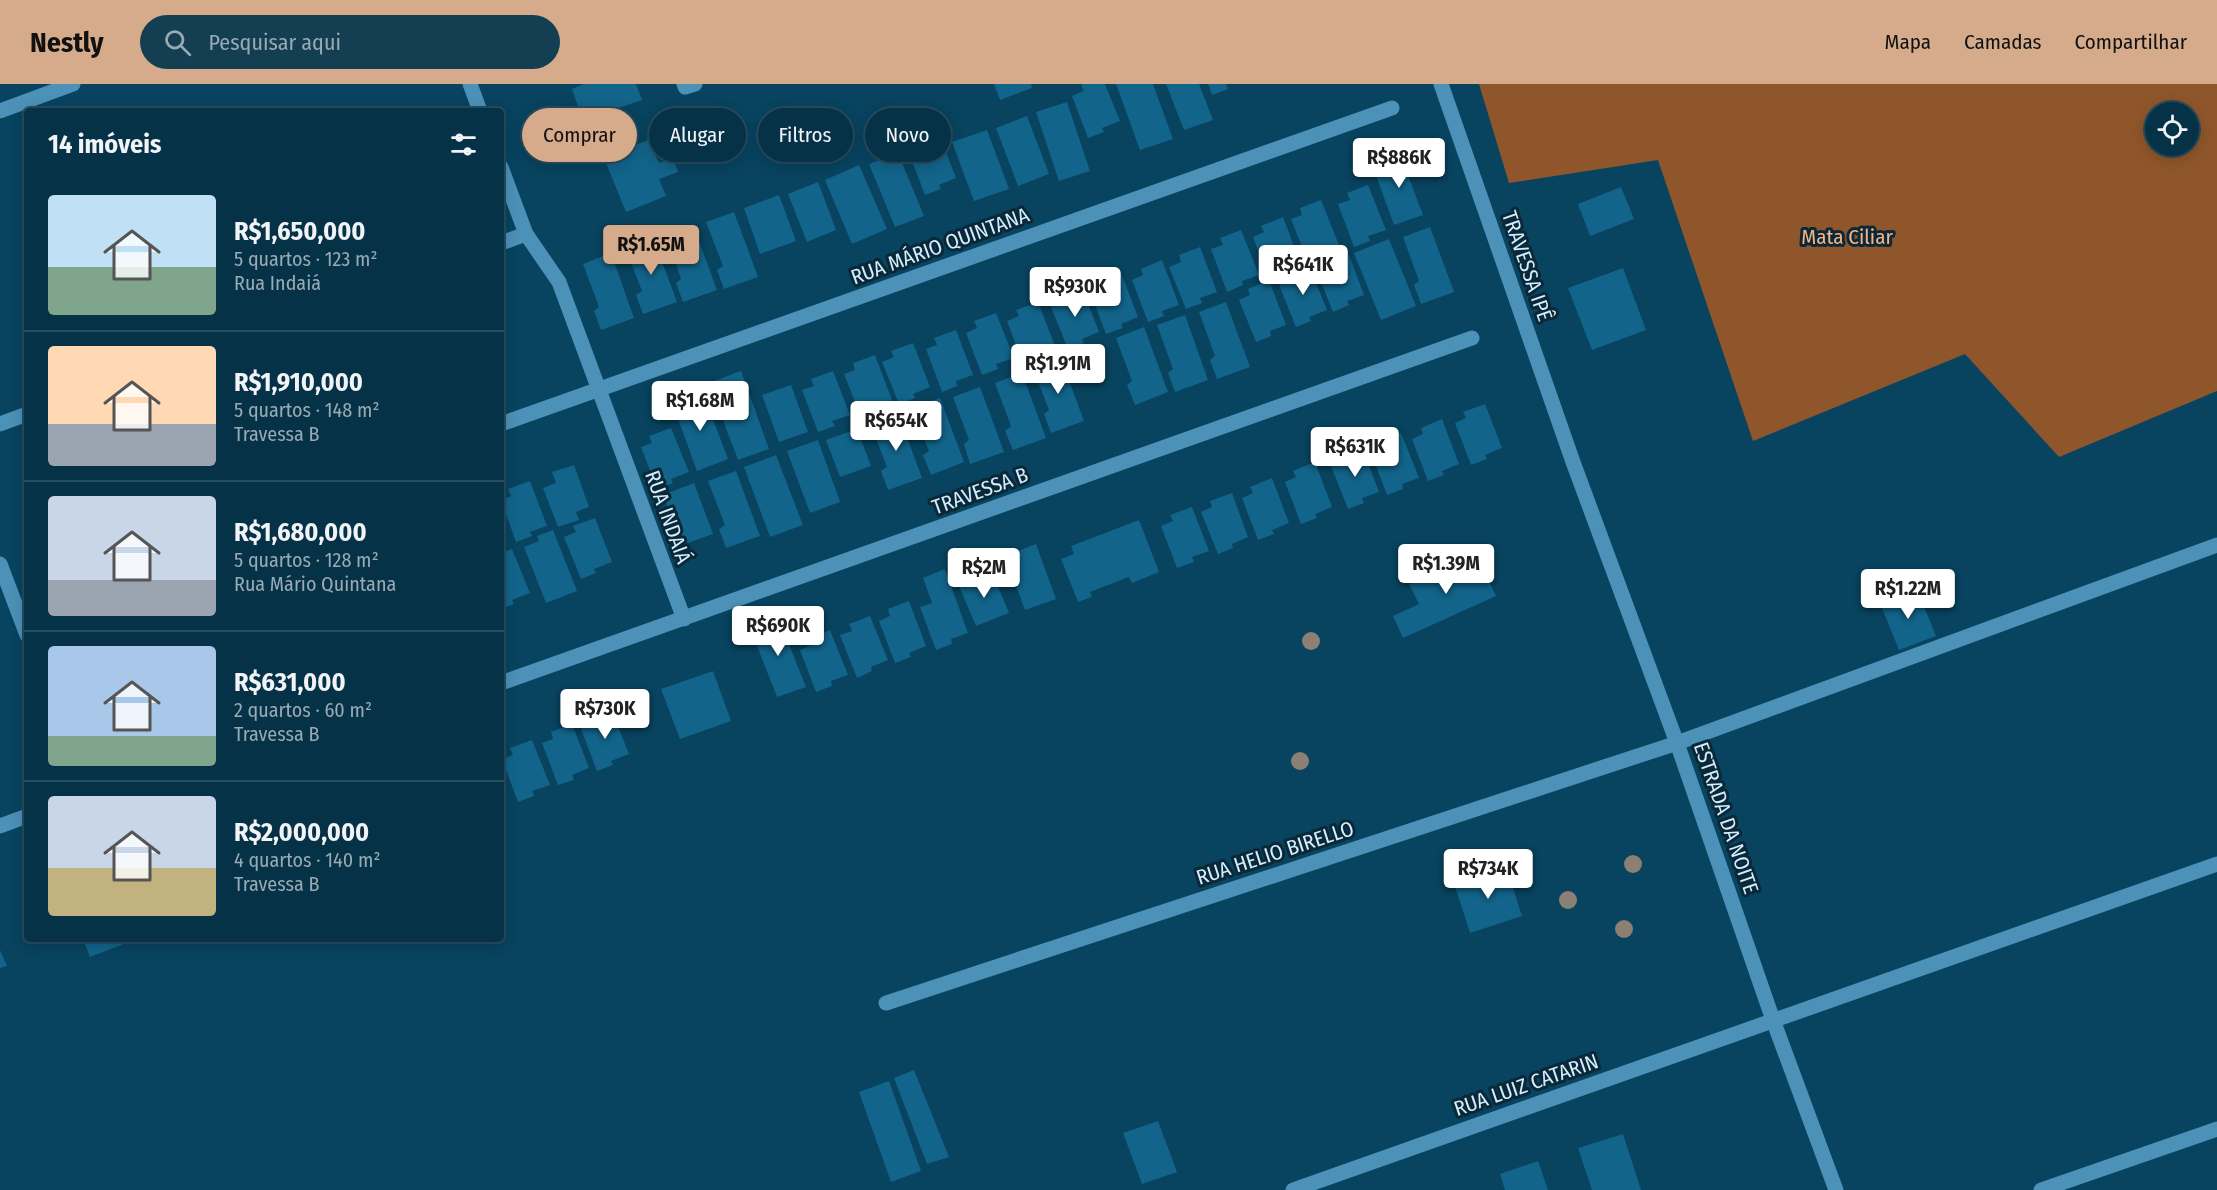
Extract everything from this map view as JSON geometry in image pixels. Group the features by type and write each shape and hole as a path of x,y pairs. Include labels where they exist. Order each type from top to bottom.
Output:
{"street":[{"path":"0,111 74,84"},
{"path":"470,84 479,108"},
{"path":"684,84 686,87 695,84"},
{"name":"TRAVESSA IPÊ","path":"1442,84 1573,462"},
{"name":"RUA MÁRIO QUINTANA","path":"504,423 1392,108"},
{"name":"RUA INDAIÁ","path":"504,175 526,234 559,282 684,619"},
{"path":"504,242 526,234"},
{"name":"TRAVESSA B","path":"504,682 1472,338"},
{"path":"0,424 24,415"},
{"name":"ESTRADA DA NOITE","path":"1573,462 1677,742 1773,1020 1836,1190"},
{"name":"RUA HELIO BIRELLO","path":"886,1003 1677,742 2217,545"},
{"path":"0,564 24,628"},
{"path":"0,826 24,817"},
{"name":"RUA LUIZ CATARIN","path":"1293,1190 2217,864"},
{"path":"2041,1190 2217,1129"}],"green space":[{"name":"Mata Ciliar","path":"1479,84 2217,84 2217,391 2059,457 1965,354 1753,441 1658,160 1509,183"}],"building":[{"path":"584,84 636,84 642,100 618,108 579,108 572,89"},
{"path":"994,84 1031,84 1032,88 1000,100"},
{"path":"1083,84 1105,84 1120,121 1102,128 1104,132 1088,138 1072,96 1084,91 1081,85"},
{"path":"1116,84 1153,84 1173,139 1140,150"},
{"path":"1166,84 1199,84 1213,120 1184,130"},
{"path":"1208,84 1226,84 1228,89 1212,95"},
{"path":"1067,102 1090,171 1059,181 1036,112"},
{"path":"1027,116 1049,174 1018,186 996,128"},
{"path":"987,130 1009,189 974,201 952,142"},
{"path":"648,140 649,162 674,162 678,172 659,179 666,196 626,212 606,162 637,162 637,144"},
{"path":"1408,155 1415,174 1409,178 1423,215 1394,225 1373,167"},
{"path":"902,162 924,216 895,227 869,164"},
{"path":"912,162 950,162 956,178 939,185 941,189 925,195"},
{"path":"859,165 887,229 852,244 825,180"},
{"path":"818,182 836,230 807,242 788,194"},
{"path":"1368,185 1386,230 1368,236 1370,241 1354,247 1338,204 1350,200 1347,193"},
{"path":"1621,187 1634,219 1590,236 1578,204"},
{"path":"779,195 796,241 760,254 744,208"},
{"path":"1321,200 1339,245 1322,251 1323,256 1308,262 1291,219 1302,215 1300,208"},
{"path":"734,212 758,277 724,289 717,270 723,266 706,222"},
{"path":"1283,217 1300,262 1283,268 1285,273 1269,279 1253,237 1264,232 1261,226"},
{"path":"693,225 717,290 683,302 676,283 681,279 666,235"},
{"path":"1430,227 1454,292 1421,304 1414,285 1419,281 1403,237"},
{"path":"1241,230 1259,275 1242,281 1243,285 1227,292 1211,249 1223,245 1220,238"},
{"path":"653,237 677,302 643,314 636,295 642,291 625,247"},
{"path":"1389,239 1416,306 1381,320 1354,253"},
{"path":"1200,247 1217,292 1200,298 1202,303 1186,309 1169,267 1181,262 1179,255"},
{"path":"1347,250 1364,295 1347,301 1349,305 1333,312 1316,269 1328,265 1325,258"},
{"path":"611,253 634,318 601,330 594,311 599,307 583,264"},
{"path":"1162,260 1179,305 1162,311 1164,316 1148,322 1132,280 1143,275 1141,269"},
{"path":"1309,266 1327,310 1309,317 1311,321 1296,327 1279,285 1290,281 1288,274"},
{"path":"1623,268 1646,330 1592,350 1568,288"},
{"path":"1121,273 1138,317 1121,324 1123,328 1106,334 1090,292 1102,288 1099,281"},
{"path":"1269,280 1286,325 1270,331 1271,336 1256,342 1239,300 1250,295 1248,289"},
{"path":"1082,288 1099,332 1082,339 1084,343 1068,349 1051,307 1063,302 1060,296"},
{"path":"1038,302 1055,346 1038,353 1040,357 1023,363 1007,321 1019,316 1016,310"},
{"path":"1226,302 1250,367 1217,379 1210,360 1215,356 1199,312"},
{"path":"996,313 1014,358 996,364 998,369 982,375 966,333 977,328 974,321"},
{"path":"1185,315 1208,380 1175,392 1168,373 1173,369 1157,325"},
{"path":"1144,327 1168,392 1135,405 1127,385 1132,381 1116,338"},
{"path":"956,330 973,375 956,381 957,386 942,392 926,349 937,345 934,338"},
{"path":"913,343 930,387 913,394 915,398 899,404 882,362 894,357 891,351"},
{"path":"875,355 892,400 874,406 876,411 861,417 844,374 855,370 853,363"},
{"path":"1060,356 1084,421 1051,433 1044,414 1049,410 1032,366"},
{"path":"741,371 769,449 738,460 709,383"},
{"path":"833,371 850,415 832,421 835,426 818,432 802,390 814,386 811,379"},
{"path":"1022,373 1046,438 1013,450 1005,431 1011,426 995,383"},
{"path":"791,385 808,432 779,442 762,395"},
{"path":"980,387 1004,452 970,464 964,444 969,440 953,397"},
{"path":"703,393 728,459 697,471 673,405"},
{"path":"940,398 964,462 931,475 923,455 929,451 912,408"},
{"path":"1485,404 1502,448 1485,455 1487,459 1471,465 1455,423 1466,418 1463,412"},
{"path":"898,413 922,478 888,490 881,471 887,467 870,423"},
{"path":"1442,419 1459,464 1442,471 1444,475 1428,481 1412,439 1423,434 1421,428"},
{"path":"671,428 689,472 671,479 673,483 657,489 641,447 652,443 649,436"},
{"path":"857,429 871,466 840,477 826,440"},
{"path":"1401,433 1419,478 1402,484 1403,489 1387,495 1371,453 1383,448 1380,441"},
{"path":"818,440 840,502 810,513 787,451"},
{"path":"1362,447 1379,492 1362,498 1364,503 1348,509 1331,466 1343,462 1340,455"},
{"path":"776,455 803,525 770,537 744,467"},
{"path":"1315,462 1332,507 1315,514 1317,518 1301,524 1285,482 1296,477 1293,471"},
{"path":"574,465 589,507 576,512 579,520 558,527 543,488 556,483 552,472"},
{"path":"736,471 760,536 726,548 719,529 725,525 708,481"},
{"path":"1272,478 1289,523 1272,530 1274,534 1258,540 1242,498 1253,493 1250,487"},
{"path":"530,481 547,526 530,532 532,536 516,542 504,508 504,499 511,496 508,489"},
{"path":"694,483 713,534 682,545 663,495"},
{"path":"1232,493 1248,537 1232,544 1233,548 1218,554 1201,512 1212,507 1210,501"},
{"path":"1192,507 1209,551 1192,557 1194,562 1177,568 1161,526 1173,521 1170,515"},
{"path":"595,518 612,562 594,569 596,573 581,579 564,537 576,532 573,526"},
{"path":"1139,520 1159,572 1132,583 1129,577 1090,592 1092,597 1078,602 1061,559 1074,554 1071,546"},
{"path":"553,530 577,591 546,603 524,547 539,541 537,536"},
{"path":"1036,544 1056,599 1025,610 1005,556"},
{"path":"512,549 530,593 512,600 514,604 504,608 504,552"},
{"path":"1476,553 1496,596 1403,638 1393,616 1419,604 1409,584"},
{"path":"945,569 968,633 951,639 952,644 936,650 920,607 932,603 923,578"},
{"path":"992,572 1009,613 976,626 959,586"},
{"path":"1917,589 1936,636 1899,650 1880,603"},
{"path":"909,601 926,646 909,653 911,657 895,663 879,621 890,616 888,609"},
{"path":"870,616 888,660 871,667 872,671 857,678 840,635 852,631 849,624"},
{"path":"778,617 806,687 777,697 750,628"},
{"path":"830,630 848,675 831,681 832,686 816,692 800,650 811,645 809,639"},
{"path":"713,671 731,721 680,739 661,689"},
{"path":"611,709 629,754 611,761 613,765 597,771 581,729 593,724 590,718"},
{"path":"572,724 589,768 572,775 574,780 558,785 542,743 553,739 551,732"},
{"path":"532,740 550,785 532,791 534,796 518,802 504,764 504,758 513,755 510,748"},
{"path":"1506,866 1522,916 1470,933 1454,883"},
{"path":"84,942 129,942 90,957"},
{"path":"0,950 7,966 0,968"},
{"path":"914,1070 949,1157 927,1164 894,1078"},
{"path":"889,1081 921,1171 891,1182 859,1092"},
{"path":"1158,1121 1177,1172 1142,1184 1123,1133"},
{"path":"1623,1134 1641,1190 1592,1190 1578,1148"},
{"path":"1538,1161 1548,1190 1505,1190 1500,1174"}]}
